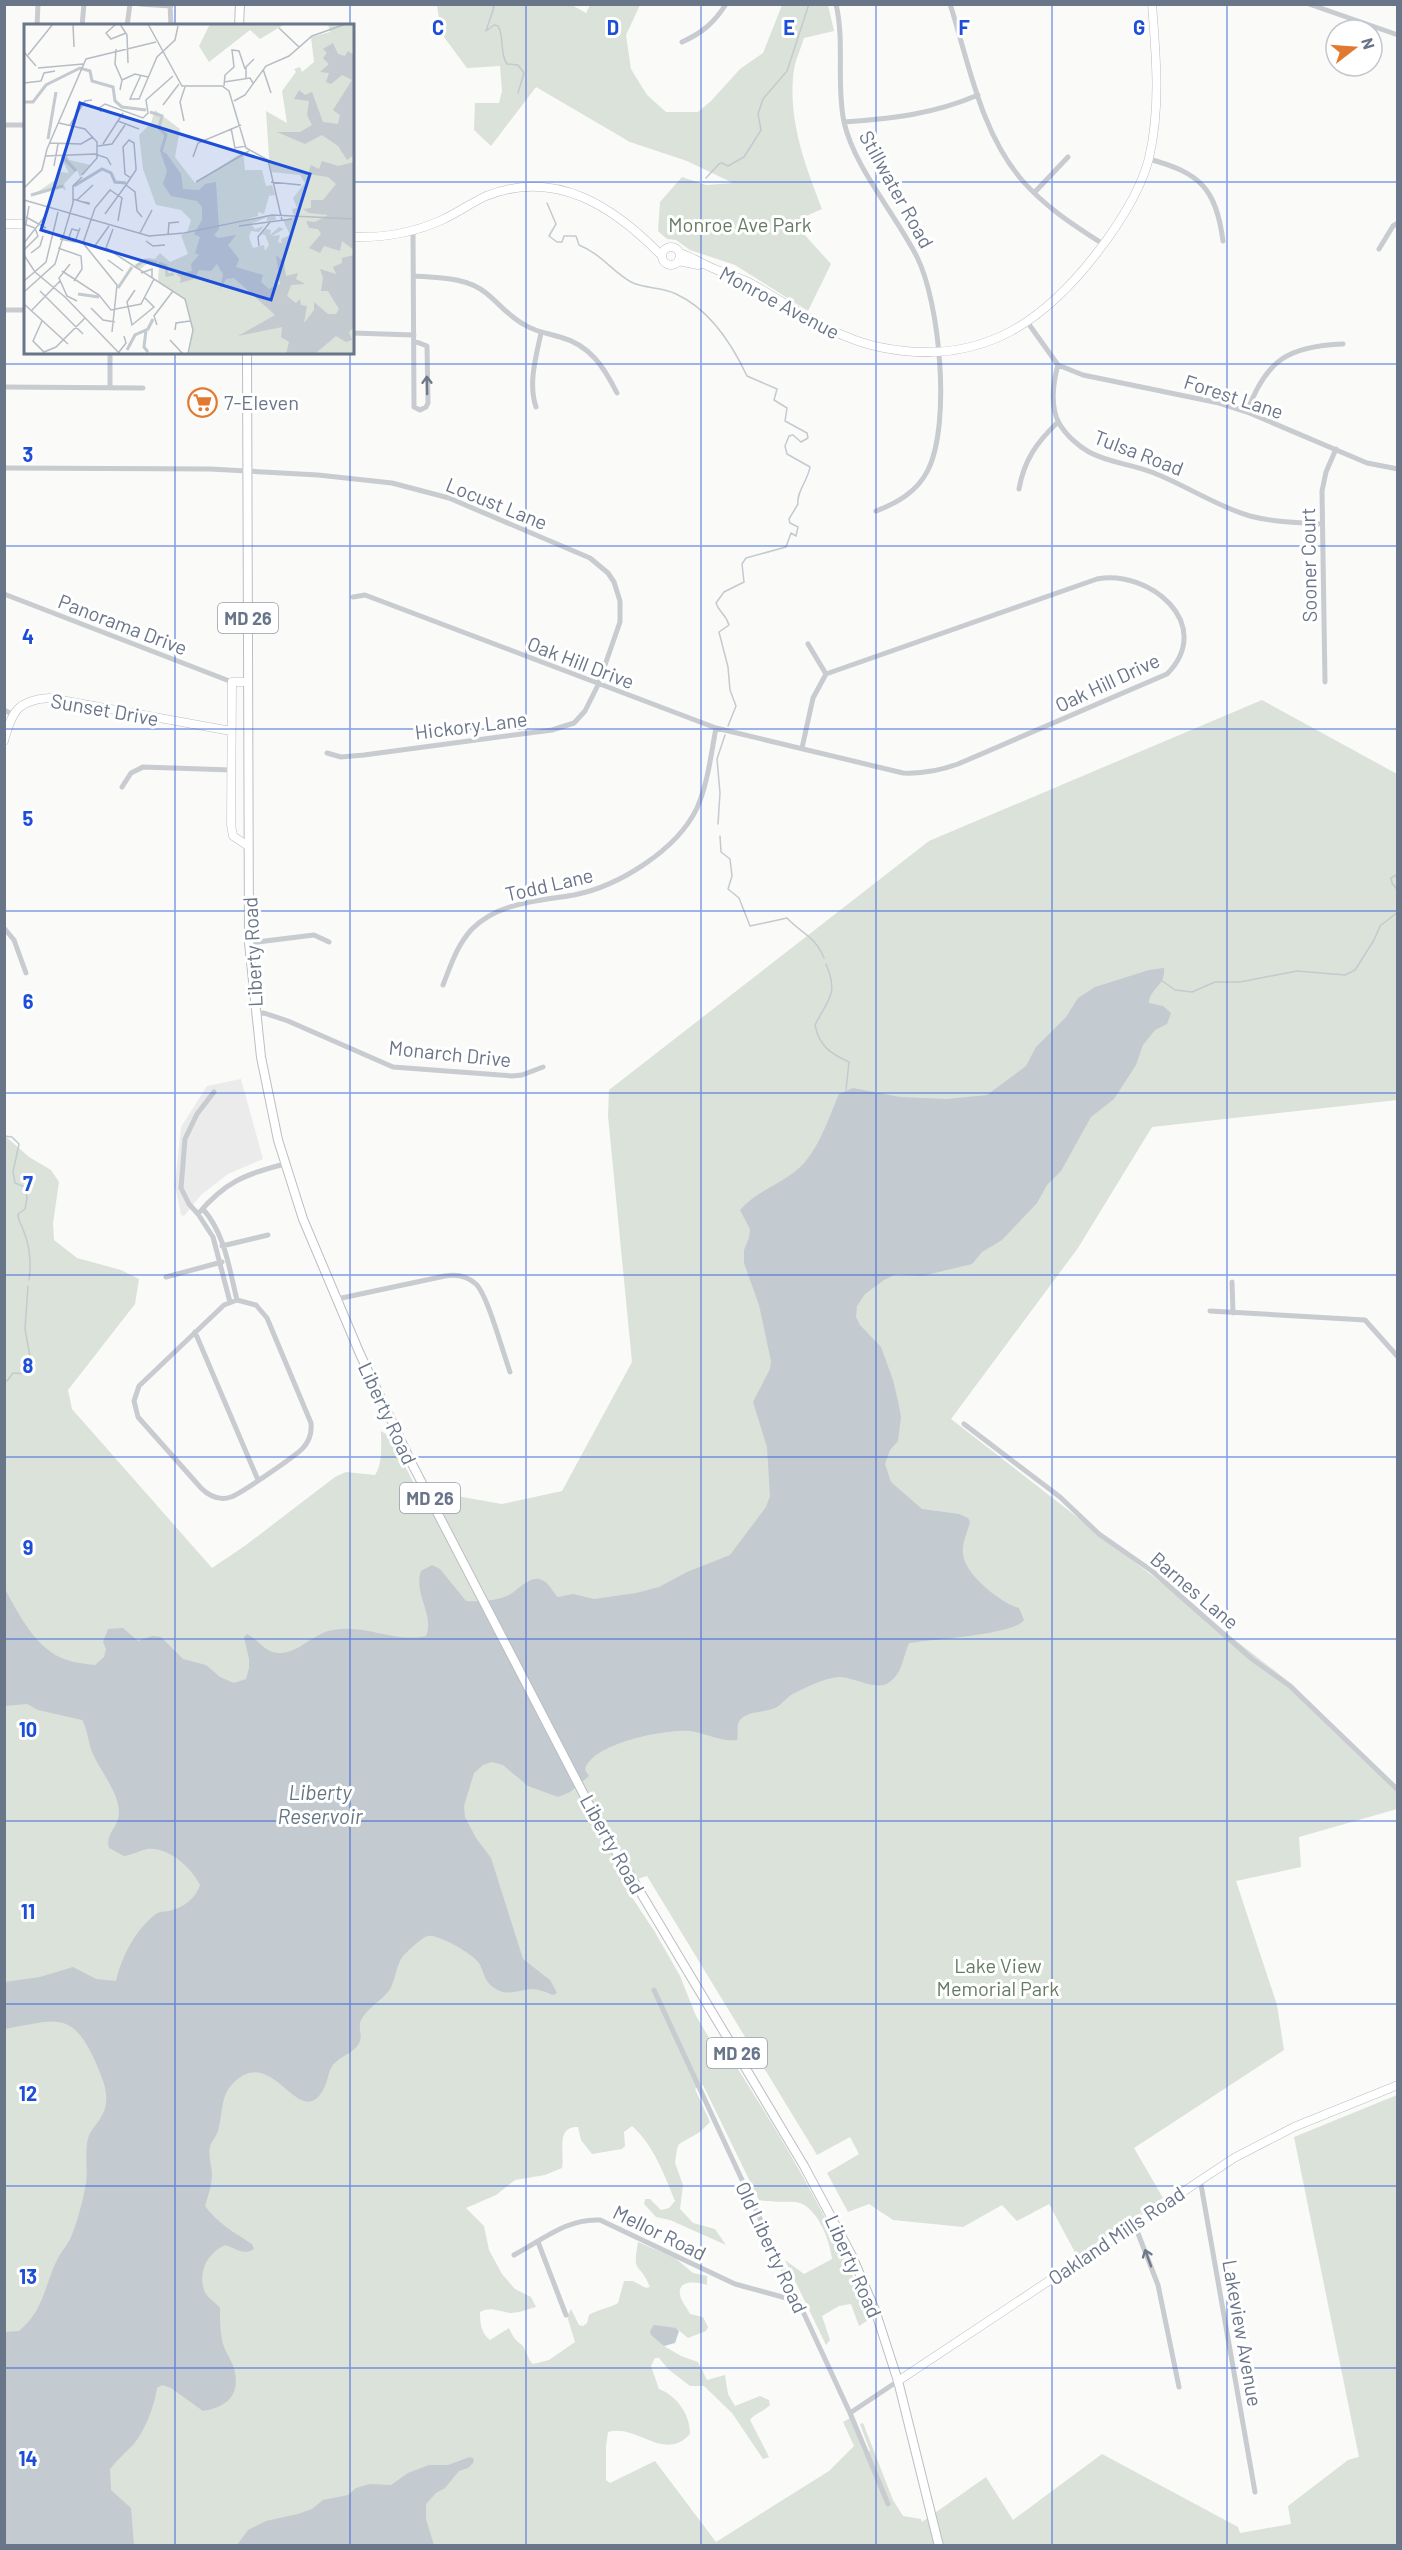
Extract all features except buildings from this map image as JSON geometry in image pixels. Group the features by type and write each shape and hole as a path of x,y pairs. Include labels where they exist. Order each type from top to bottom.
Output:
{"main road":[{"path":"239,24 240,4"},
{"name":"Liberty Road","path":"247,354 249,943 255,1014 268,1101 285,1164 306,1226 393,1427 475,1586 596,1818 824,2201 864,2284 898,2381 939,2546"}],"street":[{"path":"37,24 38,4"},
{"path":"82,24 84,4"},
{"path":"127,24 130,4"},
{"path":"140,4 171,5 171,24"},
{"path":"682,42 711,26 726,4"},
{"name":"Stillwater Road","path":"836,4 842,45 844,122 857,156 918,259 928,283 936,319 939,423 935,451 928,471 906,496 876,511"},
{"path":"950,4 978,95 996,142 1020,178 1034,193 1069,223 1103,244"},
{"name":"Monroe Avenue","path":"648,242 675,247 679,257 752,283 816,323 852,340 880,347 937,351 963,348 991,340 1028,323 1064,293 1103,244 1131,202 1149,159 1157,108 1152,4"},
{"path":"1309,4 1398,35"},
{"path":"844,122 916,116 958,104 978,95"},
{"path":"4,125 24,125"},
{"path":"1034,193 1068,157"},
{"path":"1149,159 1179,168 1201,182 1215,204 1220,217 1223,241"},
{"name":"Monroe Avenue","path":"354,237 387,236 413,230 442,220 486,196 512,189 539,187 567,192 594,201 608,209 648,242 661,255 666,264 673,265 679,257"},
{"path":"1378,249 1393,226 1398,223"},
{"path":"4,224 24,224"},
{"path":"354,333 414,338 427,346 428,403 426,407 420,410 414,407 414,338 415,276 413,230"},
{"path":"661,255 668,247"},
{"path":"415,276 448,278 476,286 507,314 541,333 561,337 585,349 603,365 617,393"},
{"path":"4,310 24,310"},
{"path":"1019,489 1032,450 1042,437 1058,423 1054,402 1054,381 1058,365 1028,323"},
{"path":"536,406 533,378 541,333"},
{"path":"1246,412 1259,382 1283,358 1294,351 1314,346 1343,344"},
{"path":"110,354 110,388"},
{"name":"Forest Lane","path":"1058,365 1083,375 1187,395 1246,412 1367,463 1398,469"},
{"path":"4,387 143,388"},
{"name":"Tulsa Road","path":"1058,423 1087,451 1108,460 1152,472 1242,514 1263,519 1322,524"},
{"name":"Sooner Court","path":"1325,682 1323,482 1336,449"},
{"name":"Locust Lane","path":"4,468 249,472 366,479 413,487 449,498 590,558 608,573 614,582 621,611 620,622 598,685"},
{"name":"Oak Hill Drive","path":"353,597 365,595 716,728 903,773 940,771 1167,674 1179,659 1184,641 1184,628 1175,608 1155,592 1138,583 1112,576 1097,579 826,674"},
{"name":"Panorama Drive","path":"4,594 232,682"},
{"path":"802,748 813,698 826,674 808,644"},
{"path":"248,682 232,682 231,730 231,830 236,839 248,846"},
{"name":"Hickory Lane","path":"327,753 341,757 357,756 567,727 585,711 598,685"},
{"name":"Sunset Drive","path":"4,741 8,712 27,702 51,698 231,730"},
{"name":"Todd Lane","path":"443,985 460,944 490,915 511,906 607,886 659,853 673,841 697,807 716,728"},
{"path":"122,787 131,773 143,767 231,770"},
{"path":"4,928 14,940 26,973"},
{"path":"249,943 314,935 329,942"},
{"name":"Monarch Drive","path":"255,1014 264,1013 288,1021 393,1066 512,1076 531,1073 543,1067"},
{"path":"214,1092 197,1114 185,1139 181,1188 215,1244 230,1302"},
{"path":"198,1214 223,1187 240,1178 285,1164"},
{"path":"203,1209 217,1227 237,1300"},
{"path":"215,1244 224,1247 268,1235"},
{"path":"166,1277 227,1261"},
{"path":"337,1299 445,1276 454,1275 468,1279 482,1294 510,1372"},
{"path":"1232,1282 1233,1313"},
{"path":"237,1300 256,1305 267,1318 311,1423 310,1436 302,1449 232,1497 217,1498 208,1495 138,1417 134,1401 139,1386 224,1305 230,1302 237,1300"},
{"path":"1210,1311 1365,1320 1398,1357"},
{"path":"195,1332 258,1480"},
{"name":"Barnes Lane","path":"964,1424 1060,1497 1099,1534 1152,1570 1252,1659 1290,1686 1398,1790"},
{"name":"Old Liberty Road","path":"654,1990 850,2413 888,2504"},
{"name":"Oakland Mills Road","path":"850,2413 1200,2179 1284,2131 1398,2085"},
{"name":"Lakeview Avenue","path":"1200,2179 1256,2492"},
{"name":"Mellor Road","path":"514,2255 574,2223 600,2220 735,2284 797,2301"},
{"path":"1134,2223 1161,2294 1179,2387"},
{"path":"538,2242 566,2315"}],"shaded area":[{"path":"241,1079 263,1159 228,1174 201,1195 184,1216 181,1215 175,1185 181,1127 207,1086"}],"green space":[{"name":"Monroe Ave Park","path":"437,5 572,5 586,13 590,5 640,5 626,35 631,69 647,95 666,112 698,112 740,69 763,53 782,5 828,5 834,31 804,38 794,69 792,87 799,141 822,209 793,222 831,264 808,311 735,265 690,250 676,240 667,239 658,231 660,202 682,177 706,185 733,183 687,161 630,142 536,87 491,146 474,130 475,103 499,103 502,91 500,66 467,68 441,33"},
{"name":"Lake View Memorial Park","path":"1262,700 1397,774 1397,1100 1152,1127 1078,1248 951,1419 1293,1685 1397,1789 1397,1809 1299,1837 1301,1867 1236,1881 1277,2005 1284,2050 1134,2148 1163,2198 1077,2256 1049,2204 1017,2221 1002,2205 963,2227 893,2220 869,2204 848,2212 827,2173 859,2154 850,2137 817,2155 647,1876 623,1884 655,1932 680,1976 696,2016 717,2051 723,2052 733,2061 808,2186 842,2251 870,2319 859,2326 851,2304 839,2306 822,2316 830,2340 826,2345 785,2260 804,2274 832,2259 821,2225 810,2210 796,2202 759,2200 703,2085 695,2089 710,2122 700,2132 679,2144 677,2149 675,2163 683,2185 680,2209 693,2223 715,2229 726,2245 670,2220 656,2217 644,2204 645,2199 650,2199 661,2210 669,2208 675,2201 652,2151 632,2126 624,2132 625,2146 622,2149 592,2154 581,2140 578,2127 571,2128 566,2131 562,2142 562,2168 545,2175 515,2180 496,2195 466,2208 484,2226 489,2250 502,2274 515,2289 531,2297 536,2307 514,2313 484,2310 480,2312 483,2331 490,2340 509,2328 514,2338 524,2347 533,2364 549,2360 575,2342 567,2316 571,2309 579,2325 583,2326 587,2323 589,2315 618,2303 624,2281 633,2281 646,2288 650,2287 636,2264 638,2242 675,2258 693,2273 707,2276 707,2285 689,2283 682,2286 680,2290 682,2300 690,2314 703,2317 708,2327 706,2331 688,2338 676,2328 660,2328 664,2346 681,2356 698,2362 707,2380 725,2375 728,2394 735,2406 760,2396 769,2400 770,2405 750,2420 769,2457 763,2459 732,2413 704,2386 690,2386 668,2369 659,2358 655,2358 651,2366 659,2389 677,2401 688,2420 690,2434 680,2442 670,2445 660,2444 629,2433 608,2432 606,2480 610,2483 655,2461 716,2542 829,2471 854,2446 843,2422 850,2418 864,2453 870,2451 860,2424 863,2423 893,2500 903,2516 921,2519 922,2522 986,2477 1013,2520 1102,2454 1238,2527 1240,2533 1291,2524 1288,2506 1348,2460 1359,2457 1294,2137 1397,2095 1397,2545 5,2545 4,1135 29,1157 51,1170 59,1182 53,1223 54,1240 77,1258 121,1270 139,1279 135,1304 68,1390 72,1409 212,1568 335,1477 346,1472 375,1475 380,1460 381,1431 389,1436 417,1489 502,1504 562,1491 632,1362 608,1116 609,1090 929,841"}],"water":[{"name":"Liberty Reservoir","path":"1164,968 1162,979 1149,1003 1163,1006 1171,1013 1167,1024 1155,1030 1143,1045 1136,1065 1114,1099 1091,1117 1061,1171 1047,1185 1037,1203 1002,1240 982,1252 972,1264 922,1276 896,1274 865,1294 857,1306 856,1317 860,1325 881,1347 898,1401 901,1417 898,1441 890,1450 885,1464 891,1482 922,1509 959,1514 968,1518 970,1522 963,1549 967,1566 987,1589 1019,1608 1024,1620 1017,1625 989,1633 909,1643 899,1671 888,1683 871,1685 839,1677 821,1681 791,1695 777,1707 742,1718 738,1725 737,1740 725,1740 690,1731 679,1731 648,1735 615,1745 590,1760 585,1770 589,1776 570,1792 558,1797 528,1786 503,1765 492,1762 483,1765 474,1773 464,1806 465,1817 476,1838 491,1858 523,1959 550,1980 557,1993 553,1995 531,1989 500,1991 488,1982 479,1963 470,1955 447,1941 428,1936 413,1946 401,1959 390,1989 362,2018 361,2039 358,2045 333,2065 323,2090 314,2100 304,2101 271,2077 258,2073 244,2075 229,2088 223,2103 218,2131 210,2147 212,2179 205,2206 221,2223 252,2244 254,2249 243,2252 225,2245 219,2248 206,2263 202,2283 205,2293 220,2308 220,2328 225,2350 235,2373 235,2389 223,2404 203,2411 171,2388 162,2385 157,2388 151,2411 141,2433 110,2469 111,2490 131,2508 134,2545 5,2545 5,2332 19,2331 34,2315 58,2257 71,2236 81,2208 86,2183 88,2139 103,2114 106,2098 96,2063 79,2034 70,2026 61,2022 50,2022 5,2029 5,1982 40,1977 73,1967 96,1979 116,1981 126,1953 148,1920 158,1913 174,1910 184,1905 200,1885 185,1865 163,1851 147,1849 124,1856 109,1848 110,1834 118,1818 118,1805 113,1789 92,1752 82,1720 38,1710 27,1704 5,1706 4,1587 22,1620 37,1640 56,1655 67,1660 95,1665 104,1657 106,1649 103,1642 108,1629 123,1628 138,1641 152,1636 161,1637 183,1659 206,1665 220,1677 234,1683 246,1679 249,1668 244,1637 247,1634 265,1648 278,1653 293,1650 333,1630 357,1629 414,1638 426,1636 428,1620 419,1580 421,1571 432,1565 440,1569 466,1601 488,1601 504,1597 533,1579 547,1583 558,1597 573,1594 594,1599 659,1587 687,1572 730,1555 766,1507 770,1496 767,1447 753,1402 770,1369 771,1361 759,1305 744,1263 744,1250 750,1229 740,1210 755,1197 798,1169 811,1155 839,1094 853,1088 900,1097 947,1099 987,1095 1026,1066 1036,1047 1066,1017 1078,998 1095,987 1149,970"},
{"path":"654,2325 676,2328 679,2331 675,2343 664,2346 651,2335 650,2331"},
{"path":"470,2457 474,2459 473,2463 468,2468 459,2471 445,2488 436,2493 426,2504 426,2519 434,2545 237,2545 248,2530 266,2521 312,2509 323,2500 348,2495 356,2488 370,2484 391,2485 408,2473 429,2465 448,2465"}],"waterway":[{"path":"484,4 494,7 486,31 494,25 498,26 507,64 518,65 524,73 518,93"},
{"path":"706,178 719,164 728,166 744,157 761,130 758,114 763,99 787,71 809,4"},
{"path":"547,203 556,224 549,236 557,242 562,242 564,236 576,236 579,245 594,253 631,282 671,292 699,309 727,340 747,376 777,389 774,400 787,408 785,421 807,433 808,438 801,442 793,435 789,436 785,446 787,454 810,467 799,495 798,504 789,519 790,523 798,527 796,536 791,533 786,547 746,558 742,564 744,582 724,592 716,603 729,625 719,632 728,667 730,690 736,706 728,726"},
{"path":"718,824 720,793 717,759 725,735"},
{"path":"720,836 721,852 730,859 732,876 728,889 739,898 750,926 787,918 817,945 824,958"},
{"path":"1398,874 1391,878 1398,891"},
{"path":"1161,980 1175,990 1192,992 1215,982 1240,982 1297,971 1345,975 1355,970 1380,926 1398,912"},
{"path":"826,964 832,990 815,1025 823,1044 837,1056 849,1062 846,1090"},
{"path":"4,1136 12,1137 19,1144 13,1172 15,1183 25,1187 27,1198 25,1209 18,1214 29,1250 29,1280"},
{"path":"4,1381 7,1381 13,1373 25,1374 31,1362 25,1329 28,1286"}],"place":[{"name":"7-Eleven","path":"203,402"}]}
